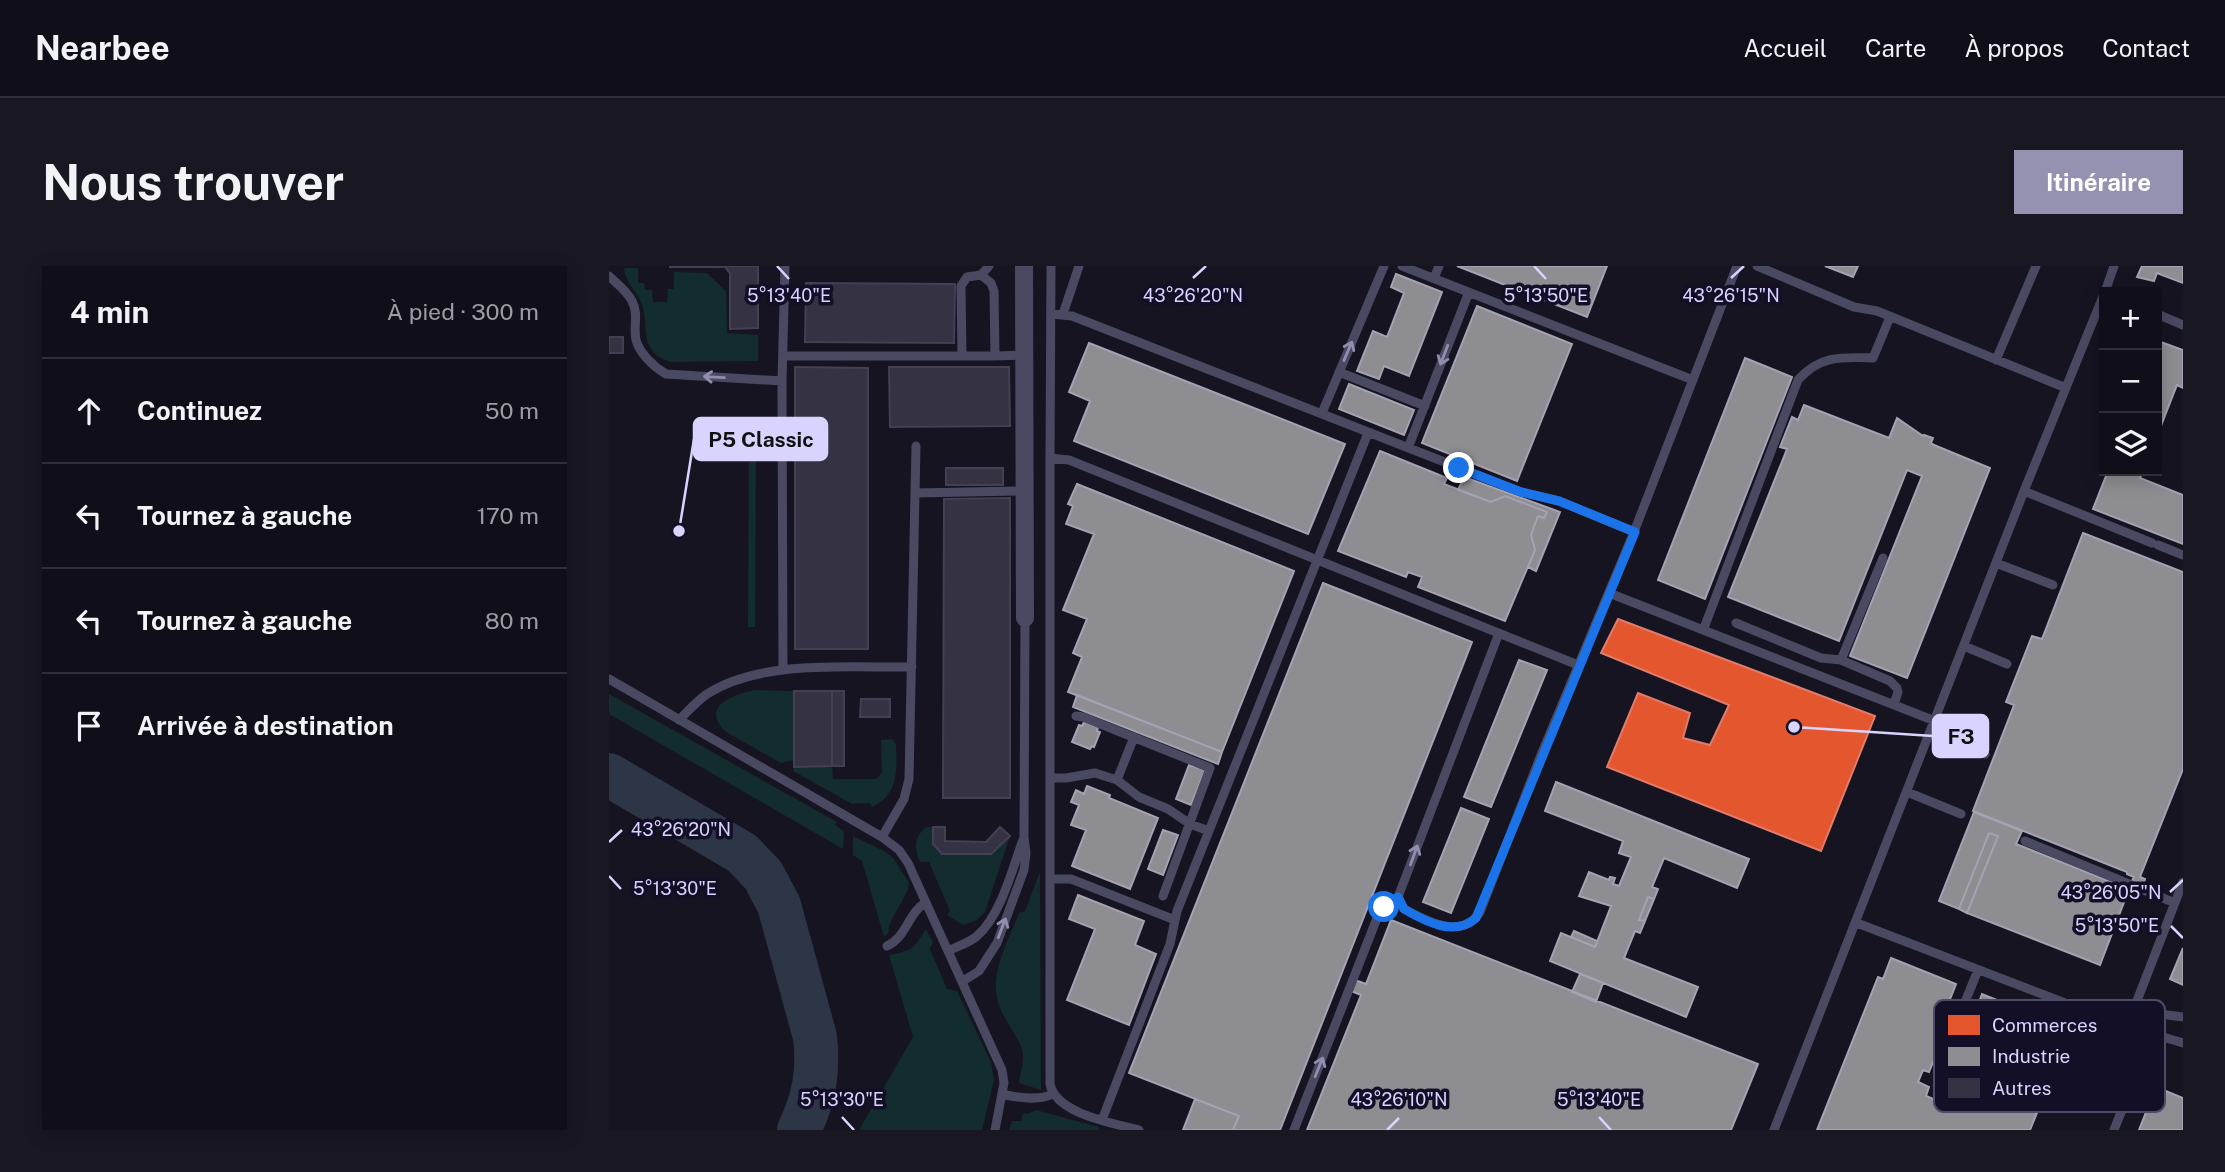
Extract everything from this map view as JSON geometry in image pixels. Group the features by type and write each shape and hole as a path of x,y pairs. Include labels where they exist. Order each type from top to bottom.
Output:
{"street":[{"path":"1024,266 1024,618"}],"lane":[{"path":"783,669 782,381 785,266"},
{"path":"962,356 961,286 967,277 981,275 989,266"},
{"path":"1051,266 1050,1084 1053,1094 1072,1109 1134,1129"},
{"path":"1063,314 1079,266"},
{"path":"1321,413 1384,266"},
{"path":"1402,266 1693,380"},
{"path":"1434,278 1439,266"},
{"path":"1398,897 1404,909 1448,928 1461,928 1476,918 1635,532 1737,266"},
{"path":"1756,266 1854,307 1890,317 2066,388"},
{"path":"1996,360 2036,266"},
{"path":"2107,287 2115,267"},
{"path":"981,275 991,283 994,291 995,356"},
{"path":"609,276 633,302 636,311 636,341 641,351 666,374 782,381"},
{"path":"1408,448 1469,292"},
{"path":"1774,1130 2099,306"},
{"path":"1051,314 1063,314 1521,492 1559,501 1635,532"},
{"path":"2162,316 2183,325"},
{"path":"1704,628 1798,380 1806,371 1834,357 1873,358 1890,317"},
{"path":"783,356 1024,355"},
{"path":"1339,372 1425,406"},
{"path":"1102,1120 1170,944 1174,920 1368,433"},
{"path":"882,837 904,799 909,779 916,446"},
{"path":"1050,458 1069,460 1579,665"},
{"path":"915,493 1024,491"},
{"path":"2024,491 2183,555"},
{"path":"1841,660 1883,558"},
{"path":"1996,563 2053,585"},
{"path":"1609,593 1704,628 1935,721"},
{"path":"963,981 979,971 997,943 1024,870 1024,618"},
{"path":"1737,623 1821,658 1841,660 1895,684 1898,692 1894,704"},
{"path":"1294,1130 1379,913 1398,897 1499,633"},
{"path":"1964,646 2007,664"},
{"path":"680,720 706,695 728,683 783,669 912,667"},
{"path":"609,679 882,837 899,850 963,981 1002,1070 1002,1094 995,1130"},
{"path":"1076,716 1210,768 1163,896"},
{"path":"1930,732 1985,754"},
{"path":"1117,780 1134,737"},
{"path":"1050,778 1068,778 1089,772 1117,780 1133,793 1168,809 1190,824 1209,831"},
{"path":"1907,792 1961,814"},
{"path":"948,951 977,936 987,926 1024,837"},
{"path":"2025,841 2175,903"},
{"path":"1050,879 1070,878 1174,920"},
{"path":"2137,1000 2183,882"},
{"path":"887,946 893,943 913,913 926,902"},
{"path":"1857,923 2057,1000"},
{"path":"1966,1000 1978,970"},
{"path":"2165,1015 2183,1017"},
{"path":"2165,1038 2183,1043"},
{"path":"1002,1094 1041,1098 1053,1094"},
{"path":"2114,1130 2121,1112"}],"green space":[{"path":"624,268 638,268 638,283 644,283 645,290 652,290 653,302 667,302 668,289 674,289 674,272 707,273 726,291 727,333 758,335 758,361 670,362 659,357 649,344 644,311"},
{"path":"749,434 756,434 755,627 748,627"},
{"path":"755,690 794,691 794,760 781,763 726,732 719,723 716,715 722,703"},
{"path":"609,694 837,822 835,825 844,831 843,849 609,714"},
{"path":"892,739 896,744 895,780 887,795 872,807 869,803 852,804 793,771 794,767 832,766 833,779 876,779 882,773 881,740"},
{"path":"926,827 933,827 933,844 943,854 991,854 1010,836 985,912 977,920 963,925 947,915 950,911 929,862 920,862 917,852 917,839"},
{"path":"853,836 886,852 894,859 909,883 884,937 862,861 853,855"},
{"path":"1040,872 1041,1090 1019,1083 1022,1049 1001,1010 996,991 997,971 1003,951 1019,913 1025,911"},
{"path":"926,929 933,942 930,949 947,989 957,991 991,1062 994,1080 982,1130 859,1130 913,1037 889,955 912,948"},
{"path":"1036,1110 1099,1127 1099,1130 1009,1130 1012,1121 1021,1121 1023,1113"}],"building: Commerces":[{"path":"1618,619 1875,716 1821,851 1607,767 1638,693 1690,713 1683,738 1710,745 1729,705 1601,653"}],"building: Industrie":[{"path":"1457,266 1607,266 1587,317"},
{"path":"1825,266 1858,266 1853,277"},
{"path":"2142,266 2183,266 2183,283 2157,273 2154,281 2137,277"},
{"path":"1396,274 1442,292 1409,376 1384,366 1379,379 1357,371 1373,331 1387,337 1404,293 1391,287"},
{"path":"1477,306 1572,344 1517,481 1422,443"},
{"path":"2162,342 2183,350 2183,388 2177,385 2162,423"},
{"path":"1089,343 1345,444 1308,534 1074,441 1090,401 1069,392"},
{"path":"1745,358 1792,377 1705,599 1658,580"},
{"path":"1349,384 1414,410 1404,435 1339,409"},
{"path":"1804,405 1889,438 1897,418 1923,436 1933,438 1931,443 1934,445 1990,468 1907,678 1850,656 1922,476 1907,470 1839,641 1728,597 1787,449 1780,447 1792,417 1798,420"},
{"path":"1380,451 1447,478 1444,484 1491,502 1505,496 1547,512 1544,518 1538,516 1531,535 1535,550 1505,621 1418,587 1422,577 1408,572 1406,577 1338,551"},
{"path":"2106,476 2141,476 2140,478 2183,495 2183,544 2093,509"},
{"path":"1464,477 1560,512 1536,571 1528,567 1535,550 1531,535 1538,516 1544,518 1547,512 1505,496 1491,502 1458,490"},
{"path":"1077,484 1294,571 1222,752 1068,692 1082,657 1073,653 1087,619 1063,610 1094,534 1066,524 1073,506 1068,504"},
{"path":"2083,533 2183,572 2183,769 2140,877 2145,879 2143,885 2132,881 2134,877 2127,872 1973,811 2014,705 2006,702 2032,636 2042,639"},
{"path":"1323,583 1472,642 1280,1130 1233,1130 1239,1116 1129,1073"},
{"path":"1519,660 1547,670 1491,807 1464,797"},
{"path":"1077,695 1222,752 1218,764 1073,707"},
{"path":"1084,722 1098,727 1097,731 1100,732 1094,747 1090,749 1072,742 1079,725 1082,726"},
{"path":"1189,765 1205,770 1191,805 1176,799"},
{"path":"1556,782 1749,859 1737,888 1664,858 1652,887 1658,889 1654,899 1648,897 1639,920 1645,921 1640,933 1635,931 1624,958 1698,987 1686,1017 1550,961 1561,933 1595,947 1611,906 1579,896 1589,872 1609,880 1610,877 1615,878 1613,884 1619,886 1631,857 1619,853 1623,841 1545,811"},
{"path":"1087,786 1158,818 1130,889 1072,866 1086,830 1071,825 1079,805 1071,802 1076,790 1084,794"},
{"path":"1461,808 1489,819 1451,913 1423,902"},
{"path":"1974,812 2022,831 2016,844 2129,889 2100,965 1967,913 1998,836 1989,833 1959,909 1939,901"},
{"path":"1163,830 1178,835 1163,875 1148,869"},
{"path":"1989,833 1998,836 1967,913 1959,909"},
{"path":"1078,895 1144,921 1135,945 1156,954 1129,1025 1067,1000 1095,929 1069,919"},
{"path":"1648,897 1654,899 1645,921 1639,920"},
{"path":"1391,920 1758,1064 1731,1130 1307,1130 1361,995 1351,991 1355,980 1366,984"},
{"path":"1574,931 1597,941 1595,947 1571,937"},
{"path":"2183,948 2183,985 2170,979"},
{"path":"1891,958 1956,984 1950,1000 1934,1000 1934,1060 1929,1072 1923,1070 1918,1082 1929,1087 1926,1096 1934,1099 1934,1112 2037,1112 2030,1130 1817,1130 1878,977 1883,979"},
{"path":"1580,974 1603,983 1596,1002 1572,992"},
{"path":"1982,994 1997,1000 1980,1000"},
{"path":"2165,1091 2183,1098 2183,1130 2139,1130 2146,1112 2165,1112"},
{"path":"1195,1099 1239,1116 1233,1130 1183,1130"}],"building: Autres":[{"path":"758,266 758,328 730,329 730,273 725,267 669,267"},
{"path":"806,283 955,284 954,343 805,342"},
{"path":"609,337 623,337 623,353 609,353"},
{"path":"795,367 868,368 868,649 795,649"},
{"path":"889,367 1009,367 1010,426 890,427"},
{"path":"946,468 1003,468 1003,485 946,485"},
{"path":"1010,498 1010,798 943,798 944,499"},
{"path":"794,691 832,691 832,766 794,767"},
{"path":"832,691 844,691 844,766 832,766"},
{"path":"861,699 890,699 890,717 860,717"},
{"path":"933,827 945,827 945,841 986,842 1000,827 1010,836 991,854 942,854 933,844"}],"taxiway":[{"path":"609,775 742,853 763,875 779,905 815,1037 814,1085 799,1130"}],"place":[{"name":"P5 Classic","path":"679,531"},
{"name":"F3","path":"1794,727"}],"route":[{"path":"1384,907 1398,897 1399,904 1411,914 1448,928 1461,928 1476,918 1573,676 1635,532 1559,501 1521,492 1459,468"}]}
